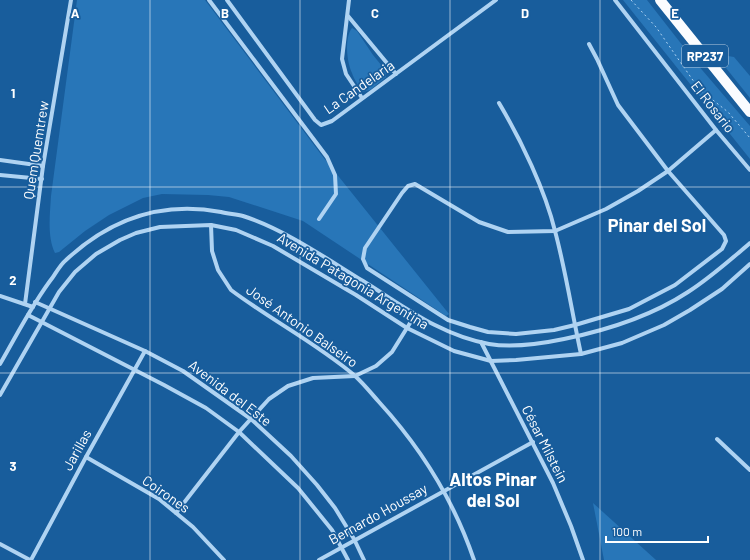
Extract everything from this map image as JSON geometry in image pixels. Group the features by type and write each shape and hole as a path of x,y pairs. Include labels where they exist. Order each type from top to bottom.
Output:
{"main road":[{"name":"RP237","path":"660,0 750,112"}],"street":[{"name":"Quem Quemtrew","path":"25,304 43,166 71,0"},
{"path":"209,0 327,157 335,175 336,194 319,219"},
{"name":"La Candelaria","path":"227,0 315,120 321,125 332,121 496,0"},
{"path":"349,0 342,59 346,74 362,98"},
{"name":"El Rosario","path":"615,0 716,130 750,170"},
{"path":"348,16 396,74"},
{"path":"589,44 618,105 668,171 724,235 726,241 722,249 675,285 655,297 629,309 554,330 516,334 488,332 448,320 367,268 363,258 365,248 408,186 415,184 479,222 508,232 555,231 606,209 638,191 668,171 716,130"},
{"path":"499,103 512,125 532,168 555,231 582,354"},
{"path":"0,160 43,166"},
{"path":"0,175 42,179"},
{"name":"Avenida Patagonia Argentina","path":"0,364 36,302 65,260 112,227 131,218 153,211 182,208 209,210 242,216 278,231 443,330 458,336 481,342 509,345 550,342 604,330 634,320 660,308 694,288 750,243"},
{"name":"Avenida Patagonia Argentina","path":"0,395 59,292 75,272 96,254 120,240 136,233 160,227 211,224 236,230 273,246 356,295 407,328 454,351 491,361 582,354 622,343 664,325 690,310 722,289 750,264"},
{"name":"José Antonio Balseiro","path":"211,224 212,251 218,270 231,290 355,376 393,418 410,438 444,491 460,524 474,560"},
{"path":"0,296 33,307"},
{"name":"Avenida del Este","path":"36,302 145,351 183,371 251,419 290,456 317,485 335,508 364,560"},
{"name":"Avenida del Este","path":"28,315 206,408 239,432 298,488 332,530 348,560"},
{"path":"176,513 239,432 269,399 288,386 313,378 355,376 376,366 392,352 416,315"},
{"name":"César Milstein","path":"481,342 553,483 583,560"},
{"name":"Jarillas","path":"30,560 145,351"},
{"path":"717,440 750,470"},
{"name":"Bernardo Houssay","path":"319,560 533,442"},
{"name":"Coirones","path":"86,457 159,499 194,527 224,560"},
{"path":"0,544 30,560"}],"path":[{"path":"631,0 656,28 699,89 728,112 750,138"}],"shaded area":[{"path":"77,0 205,0 323,157 449,314 446,316 303,221 229,197 162,194 143,198 109,215 85,231 59,252 55,253 52,247 50,233 51,196"},
{"path":"623,0 647,0 697,64 750,126 750,159"},
{"path":"352,28 357,31 386,71 386,77 370,90 363,92 353,76 348,57 347,44 349,32"},
{"path":"722,55 734,57 750,76 750,98 718,58"},
{"path":"593,503 656,560 604,560"}],"district":[{"name":"Pinar del Sol","path":"657,226"},
{"name":"Altos Pinar del Sol","path":"493,490"}]}
